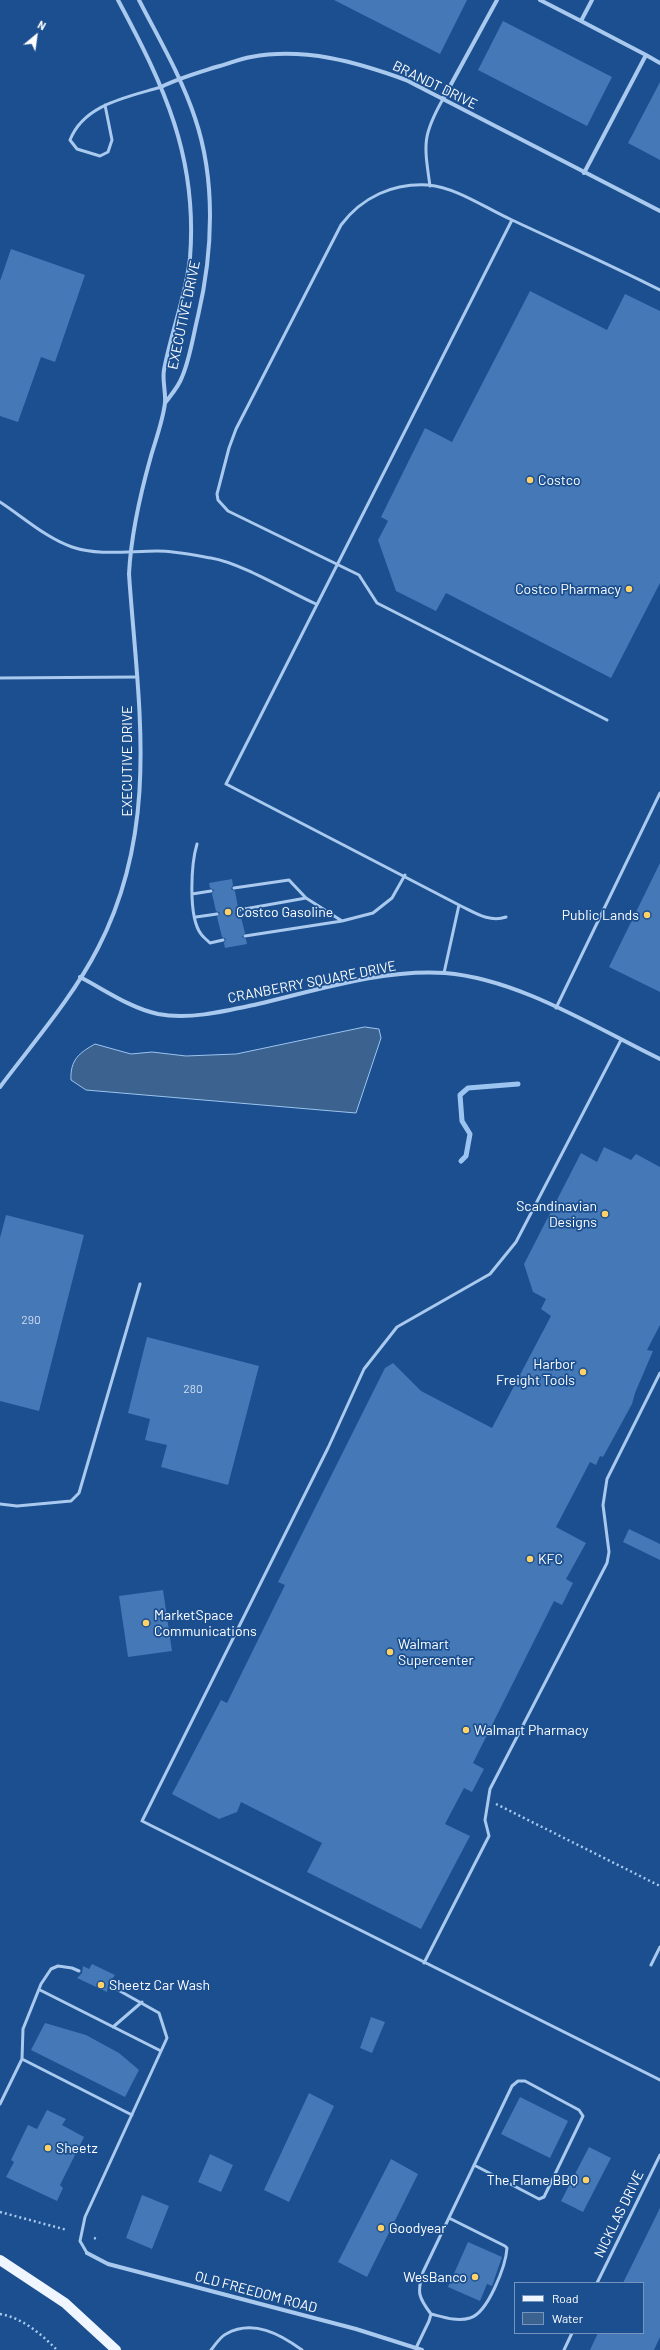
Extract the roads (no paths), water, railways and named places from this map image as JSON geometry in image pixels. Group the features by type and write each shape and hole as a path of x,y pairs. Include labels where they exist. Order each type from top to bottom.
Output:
{"main road":[{"path":"0,2260 65,2303 116,2350"}],"street":[{"name":"EXECUTIVE DRIVE","path":"0,1087 80,977 98,948 122,892 137,831 141,771 130,552 135,516 165,403 164,371 186,283 190,258 191,222 188,180 182,144 161,87 118,0"},
{"name":"EXECUTIVE DRIVE","path":"139,0 179,78 196,120 203,153 209,197 210,234 204,287 182,378 165,403"},
{"path":"443,99 497,0"},
{"path":"540,0 660,62"},
{"path":"581,21 592,0"},
{"name":"BRANDT DRIVE","path":"161,87 179,78 251,57 292,54 335,58 372,68 406,80 660,211"},
{"path":"584,173 646,56"},
{"name":"CRANBERRY SQUARE DRIVE","path":"80,977 146,1011 186,1016 241,1008 374,978 444,973 471,977 503,985 556,1008 660,1059"},
{"name":"OLD FREEDOM ROAD","path":"87,2253 108,2264 356,2330 422,2350"}],"lane":[{"path":"105,105 112,140 108,152 100,156 77,149 70,140 76,126 95,110 105,105 161,87"},
{"path":"430,186 424,150 429,124 443,99"},
{"path":"607,720 377,603 359,575 228,511 221,506 218,500 218,494 227,455 246,408 341,224 349,214 379,193 405,186 430,186 460,194 512,220 594,256 660,290"},
{"path":"506,917 497,920 488,918 459,905 405,875 226,784 512,220"},
{"path":"0,502 56,540 72,547 87,550 130,552 157,551 212,558 240,568 316,604"},
{"path":"0,678 137,677"},
{"path":"556,1008 660,793"},
{"path":"197,844 191,876 192,894 200,933 210,943 223,940"},
{"path":"245,936 364,916 382,908 396,892 405,875"},
{"path":"234,888 289,880 306,898 342,920"},
{"path":"192,894 211,892"},
{"path":"239,910 306,898"},
{"path":"444,973 459,905"},
{"path":"196,917 217,914"},
{"path":"621,1040 516,1242 490,1274 397,1327 364,1369 328,1448 142,1821 660,2080"},
{"path":"0,1504 17,1506 70,1501 79,1493 140,1284"},
{"path":"424,1963 489,1836 485,1820 487,1800 497,1776 607,1563 609,1552 603,1505 607,1478 660,1373"},
{"path":"651,1965 660,1947"},
{"path":"0,2104 22,2059 23,2028 45,1976 51,1969 66,1966 79,1971"},
{"path":"87,2253 80,2241 82,2227 167,2038 159,2013 142,2002 111,1986"},
{"path":"40,1990 161,2052"},
{"path":"113,2027 142,2002"},
{"path":"22,2059 132,2115"},
{"path":"416,2349 430,2321 430,2314 420,2300 418,2287 423,2272 474,2165 512,2086 518,2081 525,2081 579,2110 583,2116 544,2197 539,2199 474,2165"},
{"name":"NICKLAS DRIVE","path":"597,2282 660,2156"},
{"path":"430,2314 460,2320 472,2318 483,2310 507,2261 507,2248 505,2246 449,2218"},
{"path":"211,2350 225,2334 248,2328 273,2332 302,2350"},
{"path":"564,2350 572,2334"}],"water":[{"path":"365,1027 379,1029 381,1038 356,1113 86,1090 71,1080 74,1062 80,1054 95,1044 131,1054 152,1052 186,1056 236,1054"}],"waterway":[{"path":"461,1161 466,1156 470,1134 462,1121 460,1095 468,1088 518,1084"}],"place":[{"name":"Costco","path":"530,480"},
{"name":"Costco Pharmacy","path":"629,589"},
{"name":"Costco Gasoline","path":"228,912"},
{"name":"Public Lands","path":"647,915"},
{"name":"Scandinavian Designs","path":"605,1214"},
{"name":"Harbor Freight Tools","path":"583,1372"},
{"name":"KFC","path":"530,1559"},
{"name":"MarketSpace Communications","path":"146,1623"},
{"name":"Walmart Supercenter","path":"390,1652"},
{"name":"Walmart Pharmacy","path":"466,1730"},
{"name":"Sheetz Car Wash","path":"101,1985"},
{"name":"Sheetz","path":"48,2148"},
{"name":"The Flame BBQ","path":"586,2180"},
{"name":"Goodyear","path":"381,2228"},
{"name":"WesBanco","path":"475,2277"}]}
